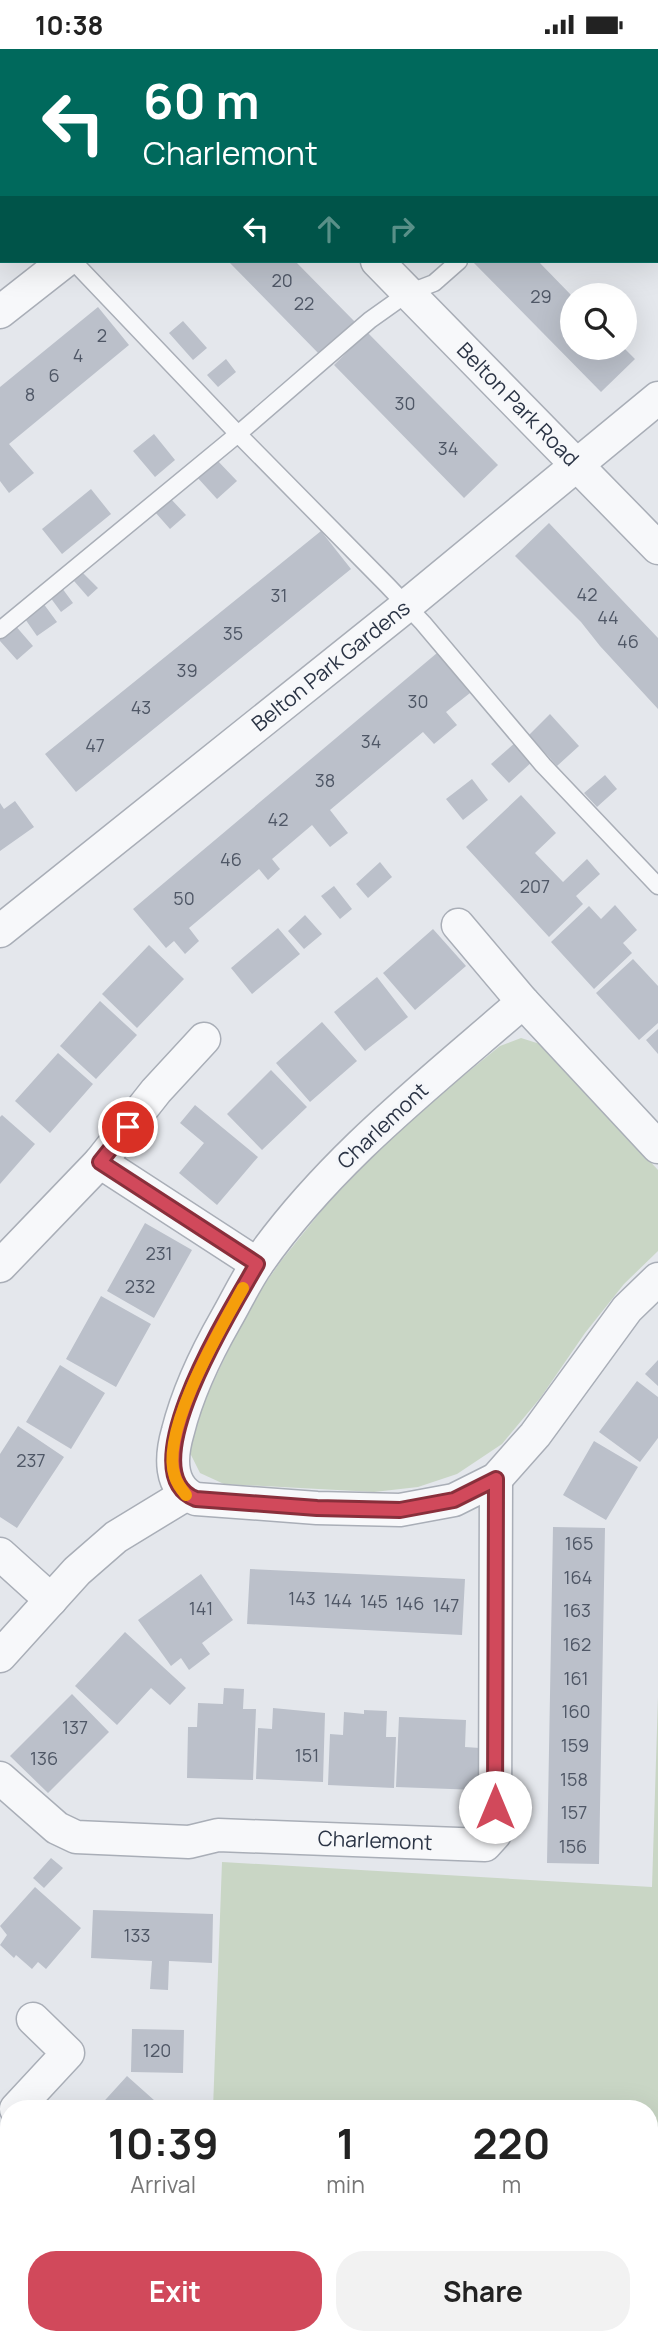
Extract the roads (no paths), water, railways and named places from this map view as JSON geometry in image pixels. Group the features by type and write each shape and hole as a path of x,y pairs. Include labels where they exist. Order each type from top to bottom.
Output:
{"street":[{"path":"0,312 62,263"},
{"name":"Belton Park Road","path":"379,263 658,548"},
{"name":"Belton Park Gardens","path":"0,931 406,606 658,398"},
{"path":"458,925 523,1002 658,1147"},
{"name":"Charlemont","path":"185,1495 174,1476 172,1451 185,1403 213,1343 257,1264 329,1176 406,1103 523,1002"},
{"path":"0,1266 100,1162 156,1091 204,1039"},
{"path":"100,1162 257,1264"},
{"path":"0,1656 77,1571 116,1537 185,1495 196,1499 304,1507 400,1510 454,1500 496,1479 535,1435 627,1309 658,1279"},
{"name":"Charlemont","path":"0,1778 57,1828 76,1837 189,1842 218,1835 485,1845 495,1834 496,1479"},
{"path":"0,1554 51,1600"},
{"path":"24,2100 68,2053 33,2019"}],"lane":[{"path":"76,263 406,606 543,765 658,887"},
{"path":"0,630 370,320 408,293 435,283 457,263"}]}
